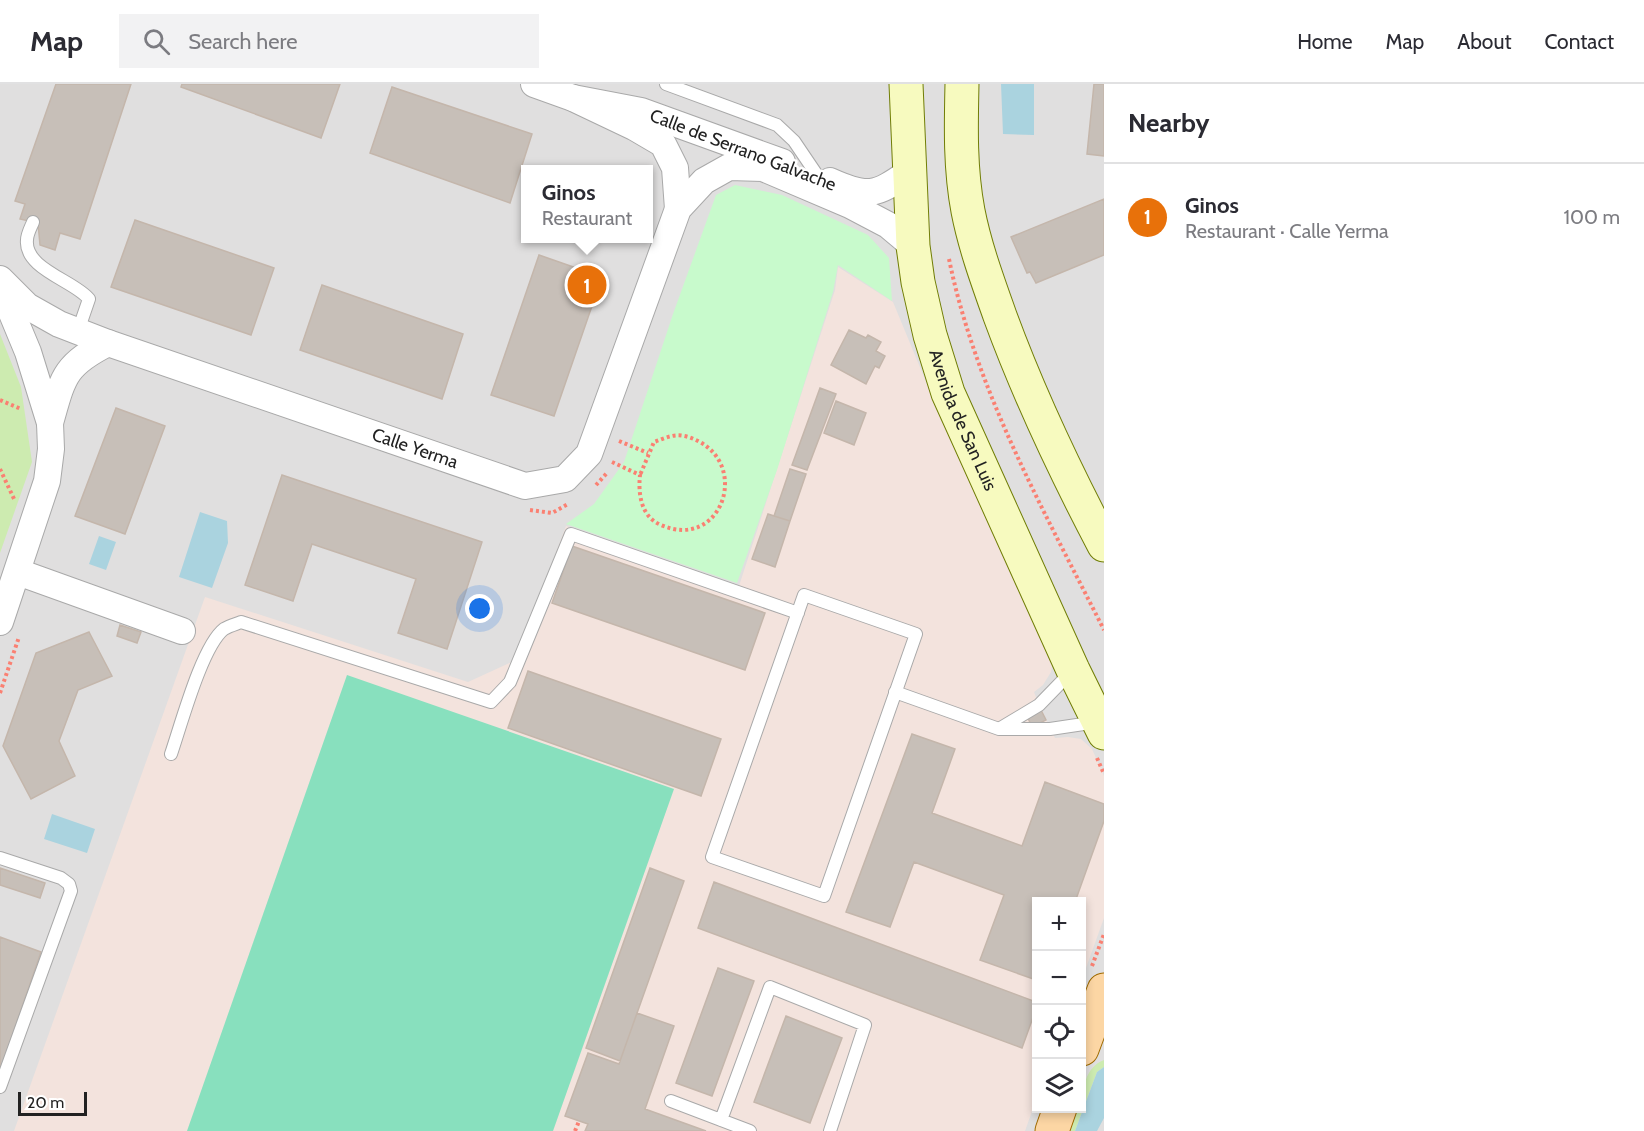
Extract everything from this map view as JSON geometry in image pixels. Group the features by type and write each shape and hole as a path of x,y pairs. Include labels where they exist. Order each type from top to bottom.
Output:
{"main road":[{"path":"1086,1040 1104,990"},
{"path":"1086,1050 1104,1048"},
{"path":"1052,1131 1058,1113"}],"street":[{"name":"Calle de Serrano Galvache","path":"534,84 573,98 634,127 663,144 675,168 678,209"},
{"name":"Avenida de San Luis","path":"906,84 913,246 918,282 930,335 948,393 1072,670 1101,728"},
{"path":"962,84 960,150 968,212 984,272 1016,360 1082,503 1104,545"},
{"name":"Calle de Serrano Galvache","path":"573,98 641,111 817,175 855,193 883,190 909,172"},
{"name":"Calle de Serrano Galvache","path":"678,209 704,181 729,167 763,168 888,225 913,246"},
{"name":"Calle Yerma","path":"0,279 27,306 59,324 108,343 525,486 565,479 589,454 678,209"},
{"path":"0,284 28,352 50,423 51,449 47,481 0,622"},
{"path":"50,423 63,379 84,355 108,343"},
{"path":"18,572 182,631"}],"lane":[{"path":"666,84 777,125 794,141 817,175"},
{"path":"33,222 27,240 28,251 48,271 84,292 89,299 78,331"},
{"path":"171,754 197,675 218,635 225,628 241,622 491,702 510,682 571,534 798,613"},
{"path":"804,595 916,634 896,692 824,896 712,857 804,595"},
{"path":"999,729 1039,705 1072,670"},
{"path":"896,692 999,729 1101,728"},
{"path":"0,858 61,878 69,884 71,891 0,1087"},
{"path":"722,1120 770,987 865,1025 830,1131"},
{"path":"671,1101 750,1131"}],"path":[{"path":"673,436 690,436 706,444 718,457 725,474 722,503 714,516 703,526 687,532 671,530 655,523 641,504 638,490 640,475 654,442 673,436"},
{"path":"589,490 604,478 619,441 648,453"},
{"path":"612,462 640,475"},
{"path":"529,510 552,513 572,502"},
{"path":"575,1131 579,1121"}],"shaded area":[{"path":"0,84 1104,84 1104,1131 0,1131"},
{"path":"838,267 893,302 931,394 1053,661 1051,672 1043,685 1034,692 1039,705 1055,738 1081,739 1092,749 1104,776 1104,918 1086,968 1086,897 1032,897 1032,1111 1025,1131 14,1131 205,597 468,682 516,660 566,526 739,586 835,290"}],"green space":[{"path":"735,185 782,195 868,235 889,258 892,301 838,265 833,292 777,470 737,583 566,524 594,504 624,462 673,314 716,195"},
{"path":"0,334 21,387 32,462 0,553"},
{"path":"347,675 674,789 553,1131 187,1131"},
{"path":"1104,1060 1104,1067 1097,1072 1086,1102 1086,1080 1098,1063"},
{"path":"1074,1113 1082,1113 1075,1131 1067,1131"}],"water":[{"path":"1001,84 1034,84 1034,135 1003,134"},
{"path":"200,512 227,521 228,543 212,588 179,577"},
{"path":"99,536 116,542 106,570 89,564"},
{"path":"52,814 95,829 87,853 44,839"},
{"path":"1104,1067 1104,1118 1097,1131 1075,1131 1082,1113 1086,1113 1086,1102 1097,1072"}],"building":[{"path":"56,84 131,84 80,239 60,233 55,250 40,245 38,223 20,219 25,204 15,201"},
{"path":"182,84 340,84 321,138 181,87"},
{"path":"1094,84 1104,84 1104,156 1087,154"},
{"path":"392,87 532,134 510,203 370,153"},
{"path":"1104,199 1104,255 1036,283 1030,272 1027,273 1011,237"},
{"path":"135,220 274,268 251,335 111,287"},
{"path":"539,255 602,277 554,416 491,395"},
{"path":"322,285 463,334 442,399 300,350"},
{"path":"849,330 866,338 868,335 881,342 876,351 885,356 879,368 875,366 866,384 831,365"},
{"path":"820,388 836,394 807,470 792,465"},
{"path":"836,401 866,413 854,445 824,433"},
{"path":"116,408 165,426 125,534 75,516"},
{"path":"790,469 806,474 790,521 774,516"},
{"path":"282,475 482,542 447,649 398,633 416,579 312,544 293,601 245,585"},
{"path":"768,514 790,521 775,567 752,559"},
{"path":"572,546 765,613 745,670 552,603"},
{"path":"120,625 141,632 137,643 117,636"},
{"path":"89,632 112,676 78,690 59,741 75,776 31,799 3,746 36,653"},
{"path":"528,671 721,739 701,796 508,728"},
{"path":"1041,710 1046,720 1032,727 1027,716"},
{"path":"912,734 955,749 932,813 1022,846 1045,782 1104,804 1104,821 1077,897 1032,897 1032,979 980,960 1004,895 914,862 890,927 846,912"},
{"path":"0,868 45,883 40,898 0,885"},
{"path":"650,868 684,881 620,1061 586,1048"},
{"path":"714,882 1032,1001 1032,1020 1022,1048 698,928"},
{"path":"0,937 41,952 0,1071"},
{"path":"718,968 754,981 712,1096 676,1083"},
{"path":"637,1013 674,1026 645,1109 706,1131 585,1131 588,1124 565,1116 588,1053 619,1064"},
{"path":"786,1016 842,1038 810,1123 754,1102"}],"place":[{"name":"Ginos","path":"587,285"}]}
